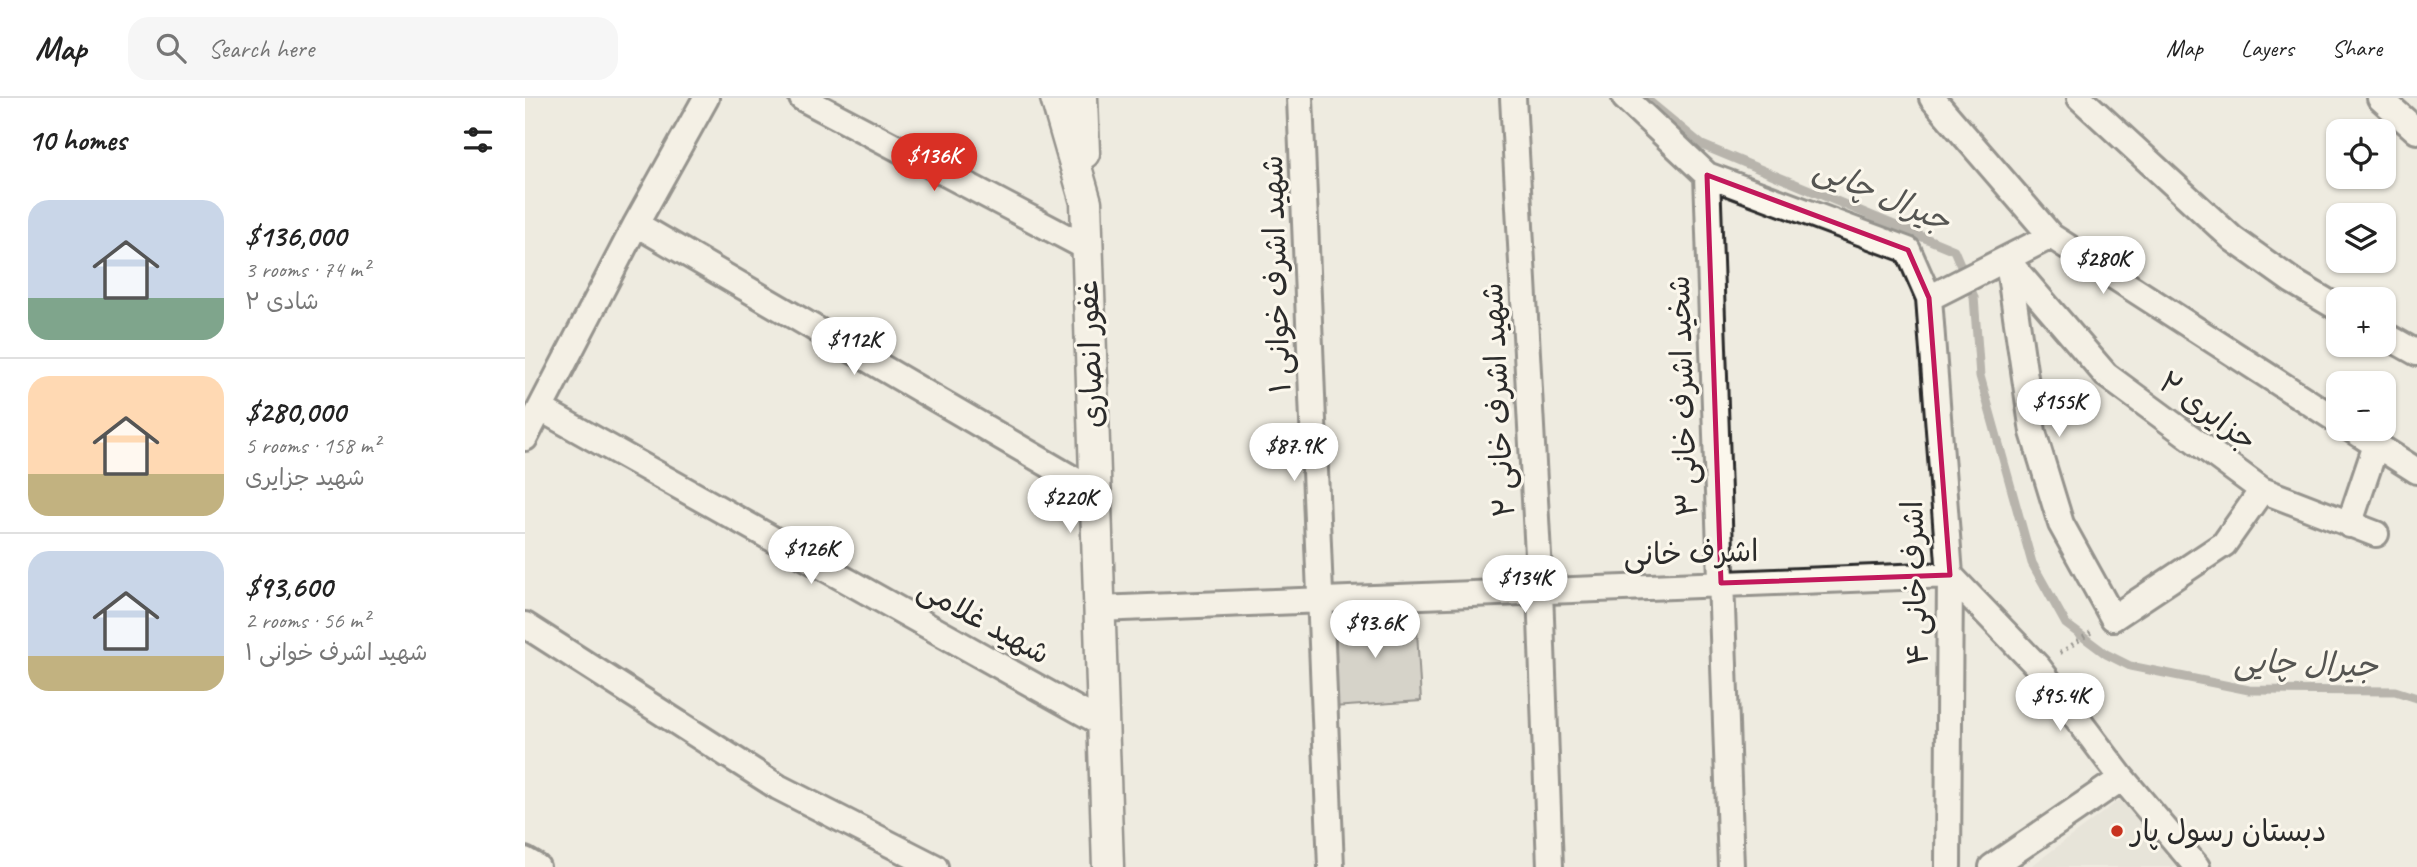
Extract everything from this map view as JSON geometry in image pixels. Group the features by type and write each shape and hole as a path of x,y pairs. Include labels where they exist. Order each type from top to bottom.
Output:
{"street":[{"path":"525,438 636,224 706,98"},
{"path":"802,98 1087,248"},
{"name":"غفور انصاری","path":"1056,98 1086,202 1108,867"},
{"path":"1082,98 1086,202"},
{"name":"شهید اشرف خوانی ۱","path":"1300,98 1331,867"},
{"name":"شهید اشرف خانی ۲","path":"1513,98 1541,591 1550,867"},
{"path":"1625,98 1707,176"},
{"path":"1932,98 2051,236 2326,413"},
{"path":"2080,98 2233,239 2292,281 2326,301"},
{"path":"2380,98 2417,131"},
{"name":"اشرف خانی ۴","path":"1707,176 1908,250 1940,292 1950,575 1948,867"},
{"name":"شخید اشرف خانی ۳","path":"1707,176 1731,867"},
{"path":"636,224 1094,491"},
{"path":"1940,292 2008,261 2051,236"},
{"path":"2008,261 2033,432 2061,524 2113,618 2224,544 2262,490"},
{"name":"جزایری ۲","path":"2008,261 2106,375 2262,490 2376,534"},
{"path":"2396,341 2417,353"},
{"name":"شهید غلامی","path":"541,409 1103,724"},
{"path":"2370,441 2417,471"},
{"path":"2349,525 2376,445"},
{"path":"1950,575 2039,667 2122,778 2197,867"},
{"name":"اشرف خانی","path":"1098,610 1950,575"},
{"path":"525,625 778,787 935,867"},
{"path":"1992,867 2122,778"},
{"path":"525,860 537,867"}],"path":[{"path":"2039,667 2113,618"}],"highlighted area":[{"path":"1707,175 1908,250 1929,298 1950,575 1721,583"}],"shaded area":[{"name":"دبستان رسول پار","path":"2126,795 2185,867 2030,867"}],"building":[{"path":"1416,613 1421,701 1333,707 1330,626 1341,616"}],"waterway":[{"name":"جیرال چایی","path":"1645,98 1702,145 1954,250 1974,297 1980,376 2032,563 2066,624 2106,654 2130,666 2249,690 2395,691 2417,698"}],"place":[{"name":"دبستان رسول پار","path":"2117,831"}]}
